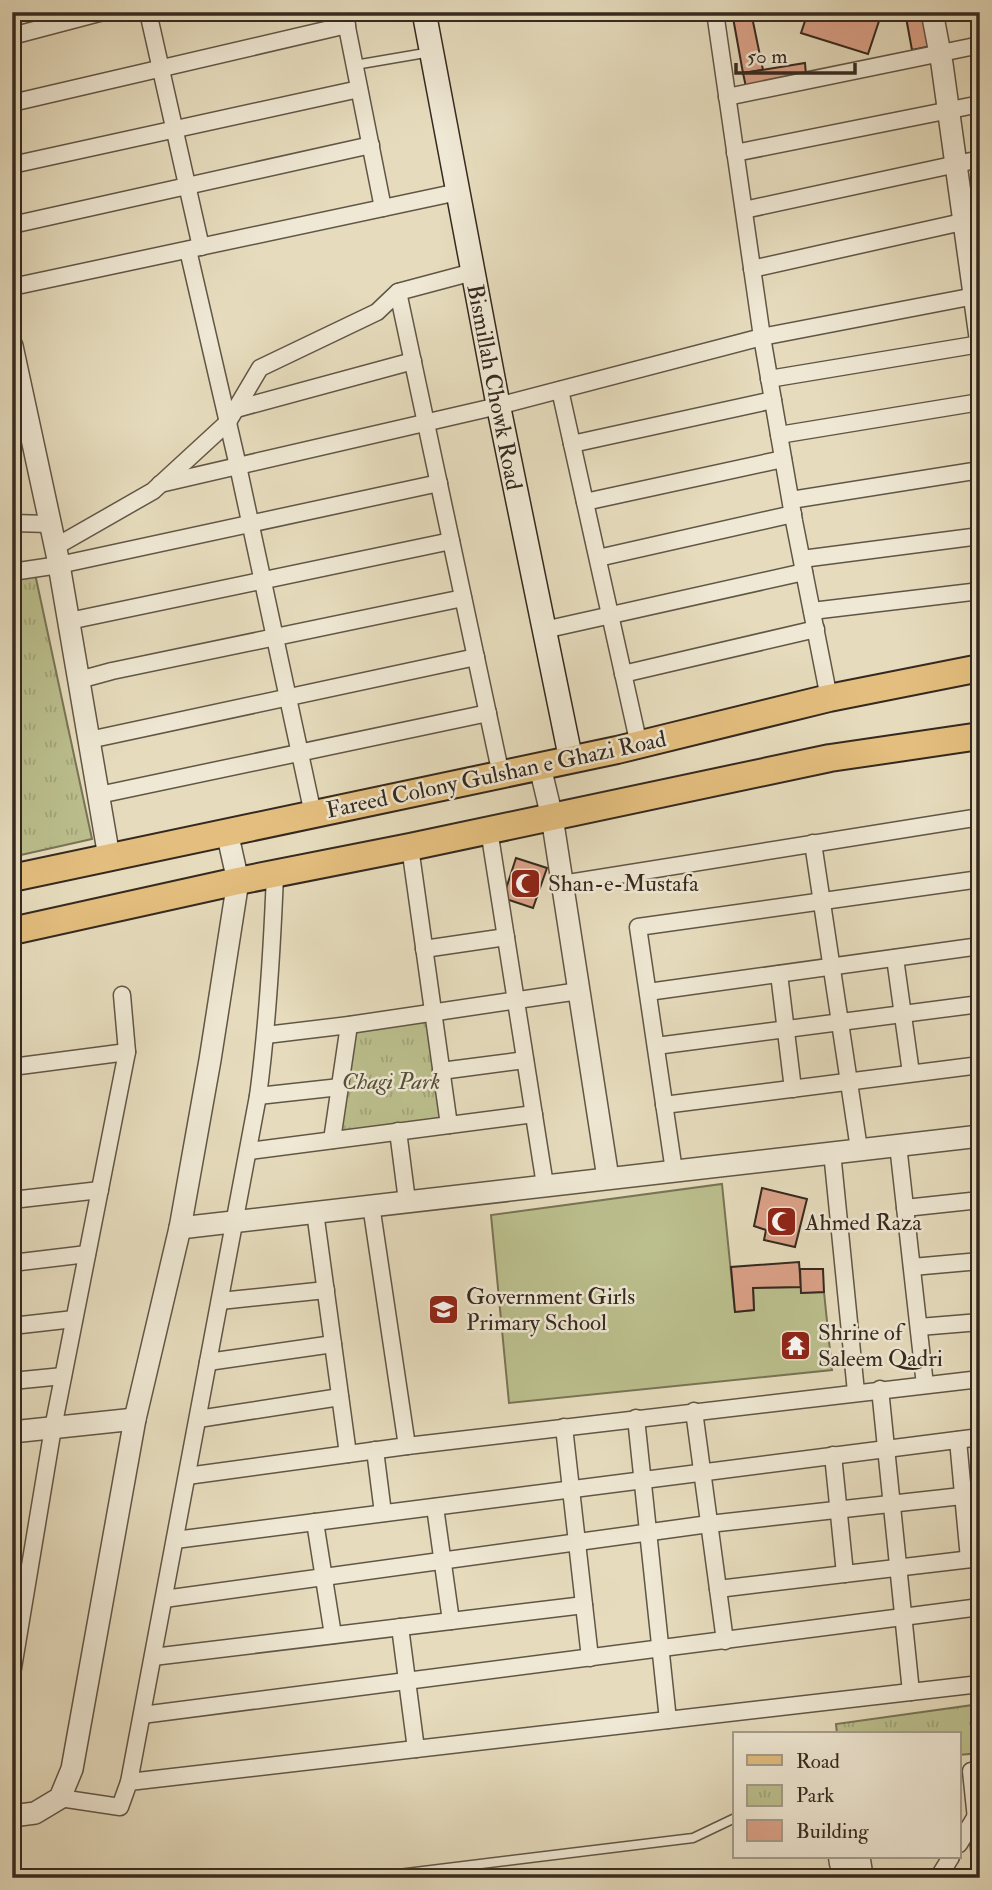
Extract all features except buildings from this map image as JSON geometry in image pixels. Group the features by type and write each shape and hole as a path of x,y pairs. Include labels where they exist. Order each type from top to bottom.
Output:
{"main road":[{"name":"Bismillah Chowk Road","path":"424,12 498,406 571,760"},
{"name":"Fareed Colony Gulshan e Ghazi Road","path":"12,878 571,760 830,698 980,668"},
{"path":"12,931 238,881 830,758 980,736"}],"street":[{"path":"12,36 103,12"},
{"path":"148,12 187,186 195,248 232,415 238,466 313,814"},
{"path":"715,12 769,379 830,698"},
{"path":"932,12 956,163 972,219 980,337"},
{"path":"12,103 161,68 345,19 383,208"},
{"path":"727,97 980,45"},
{"path":"12,165 359,89"},
{"path":"735,153 980,104"},
{"path":"12,225 371,145"},
{"path":"744,210 980,159"},
{"path":"12,287 458,192"},
{"path":"752,269 972,219"},
{"path":"57,556 153,491 232,415 260,368 377,312 398,292 473,272"},
{"path":"398,292 501,775"},
{"path":"160,484 498,406 762,337 977,296"},
{"path":"769,379 980,344"},
{"path":"12,346 20,420 57,556 109,857"},
{"path":"232,415 413,360"},
{"path":"560,390 639,745"},
{"path":"572,444 773,400"},
{"path":"779,435 980,402"},
{"path":"585,502 783,458"},
{"path":"598,558 792,507 980,470"},
{"path":"12,572 57,556 250,524 439,483"},
{"path":"12,523 50,524"},
{"path":"544,630 610,616 803,566 980,536"},
{"path":"69,621 451,541"},
{"path":"812,611 980,591"},
{"path":"79,680 463,598"},
{"path":"623,674 816,629"},
{"path":"89,740 476,657"},
{"path":"99,795 488,713"},
{"path":"540,766 552,817 608,1178"},
{"path":"562,884 980,817"},
{"path":"489,830 545,1185"},
{"path":"12,1816 35,1813 60,1798 72,1769 135,1419 180,1228 210,1060 238,881 228,832"},
{"path":"813,844 859,1149"},
{"path":"410,847 449,1125"},
{"path":"60,1798 120,1807 129,1782 258,1096 266,1035 275,875"},
{"path":"674,1171 638,927 980,879"},
{"path":"424,949 506,937"},
{"path":"648,992 980,946"},
{"path":"895,958 911,1073"},
{"path":"779,974 793,1088"},
{"path":"266,1035 349,1026 579,991"},
{"path":"12,1674 53,1428 127,1052 122,995"},
{"path":"656,1046 980,1004"},
{"path":"332,1140 349,1026"},
{"path":"12,1067 127,1052"},
{"path":"441,1070 525,1060"},
{"path":"664,1105 980,1065"},
{"path":"258,1096 340,1087"},
{"path":"249,1151 534,1114"},
{"path":"398,1131 407,1201"},
{"path":"180,1228 980,1136"},
{"path":"898,1145 925,1385"},
{"path":"832,1152 856,1392"},
{"path":"12,1200 100,1190"},
{"path":"905,1208 980,1200"},
{"path":"371,1205 407,1446"},
{"path":"315,1212 348,1454"},
{"path":"12,1263 87,1254"},
{"path":"912,1267 980,1261"},
{"path":"220,1301 326,1290"},
{"path":"12,1326 74,1319"},
{"path":"919,1327 980,1322"},
{"path":"208,1362 333,1343"},
{"path":"12,1381 63,1376"},
{"path":"187,1476 407,1446 980,1379"},
{"path":"880,1389 911,1692"},
{"path":"198,1419 340,1397"},
{"path":"694,1411 725,1641"},
{"path":"636,1418 668,1720"},
{"path":"12,1432 135,1419"},
{"path":"564,1427 590,1658"},
{"path":"175,1540 980,1437"},
{"path":"718,1589 975,1558 972,1495 958,1440"},
{"path":"375,1450 383,1513"},
{"path":"833,1455 845,1574"},
{"path":"164,1599 709,1524 972,1495"},
{"path":"435,1507 451,1621"},
{"path":"316,1522 333,1635"},
{"path":"153,1657 584,1605"},
{"path":"142,1716 980,1607"},
{"path":"400,1627 416,1749"},
{"path":"129,1782 980,1684"},
{"path":"970,1771 980,1857"},
{"path":"960,1843 978,1827"},
{"path":"837,1858 838,1864 863,1858 864,1878"},
{"path":"938,1878 950,1858"}],"lane":[{"path":"355,65 431,52"},
{"path":"366,1878 693,1838 733,1819"}],"green space":[{"path":"34,569 92,839 12,857 12,572"},
{"name":"Chagi Park","path":"433,1013 449,1125 332,1140 349,1025"},
{"path":"722,1184 735,1312 754,1310 753,1288 801,1287 802,1293 824,1292 832,1370 509,1403 491,1215"},
{"path":"980,1704 980,1753 960,1755 960,1732 837,1732 836,1724"}],"place":[{"name":"Shan-e-Mustafa","path":"525,883"},
{"name":"Ahmed Raza","path":"782,1222"},
{"name":"Government Girls Primary School","path":"443,1309"},
{"name":"Shrine of Saleem Qadri","path":"795,1345"}]}
